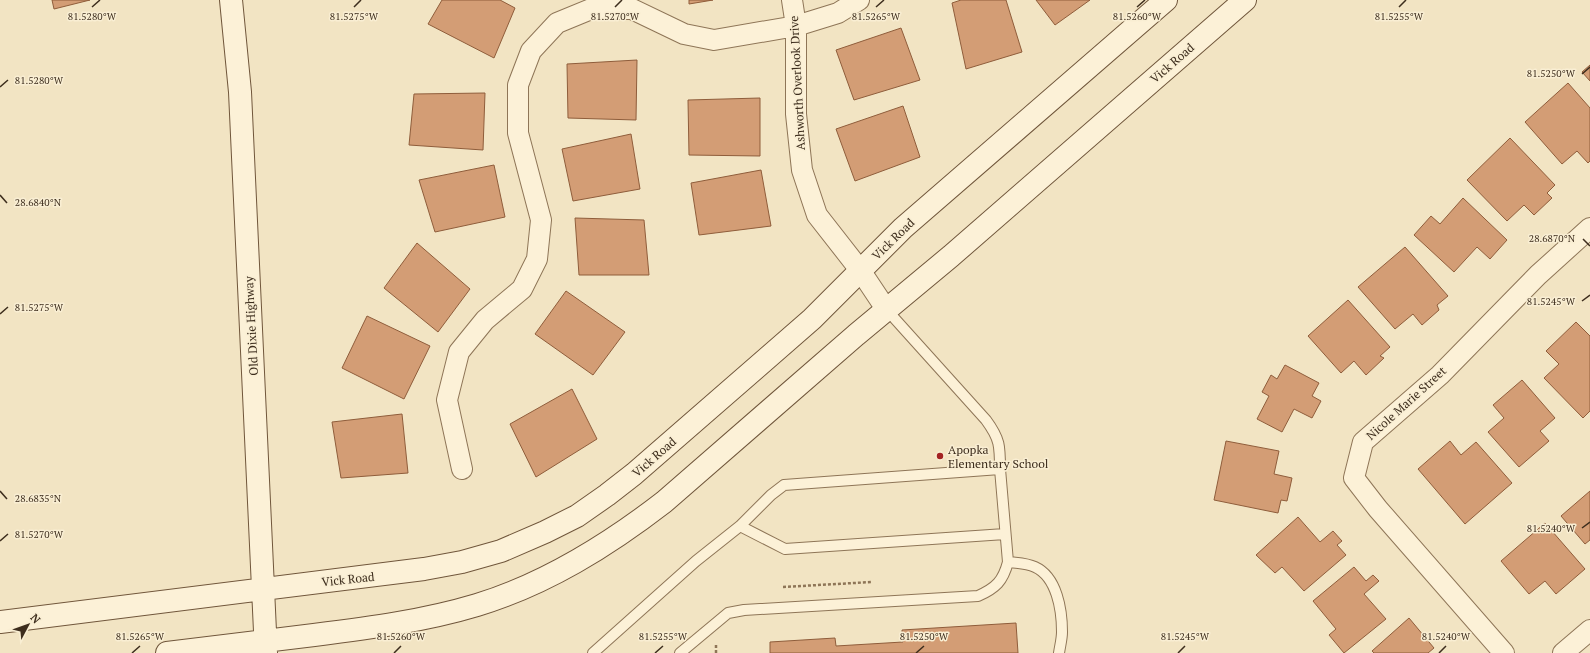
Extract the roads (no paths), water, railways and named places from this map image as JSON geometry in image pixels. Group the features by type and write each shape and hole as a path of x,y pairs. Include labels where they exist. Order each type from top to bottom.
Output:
{"street":[{"name":"Old Dixie Highway","path":"231,0 240,92 266,647"},
{"name":"Ashworth Overlook Drive","path":"792,0 796,26 796,114 802,170 817,215 860,270 886,309"},
{"path":"462,469 447,400 459,352 485,320 522,289 537,259 541,220 518,133 518,85 531,51 557,22 590,9 632,10 684,34 714,40 796,26 838,13 859,0"},
{"name":"Vick Road","path":"0,622 409,571 462,562 501,551 577,516 634,474 812,319 903,228 1166,0"},
{"name":"Vick Road","path":"167,653 266,647 394,625 434,616 478,605 516,591 556,573 596,551 631,528 664,502 886,309 951,256 1245,0"},
{"name":"Nicole Marie Street","path":"1504,653 1378,510 1354,478 1363,442 1440,375 1538,275 1590,228"},
{"path":"1563,653 1590,630"}],"lane":[{"path":"680,653 728,613 744,610 978,596 991,591 1005,574 1008,562 1000,469 1000,446 995,431 886,309"},
{"path":"593,653 696,561 740,526 771,495 784,485 1000,469"},
{"path":"740,526 785,549 1005,534"},
{"path":"1008,562 1025,564 1036,568 1044,574 1055,590 1060,607 1062,633 1058,653"}],"place":[{"name":"Apopka Elementary School","path":"940,456"}]}
